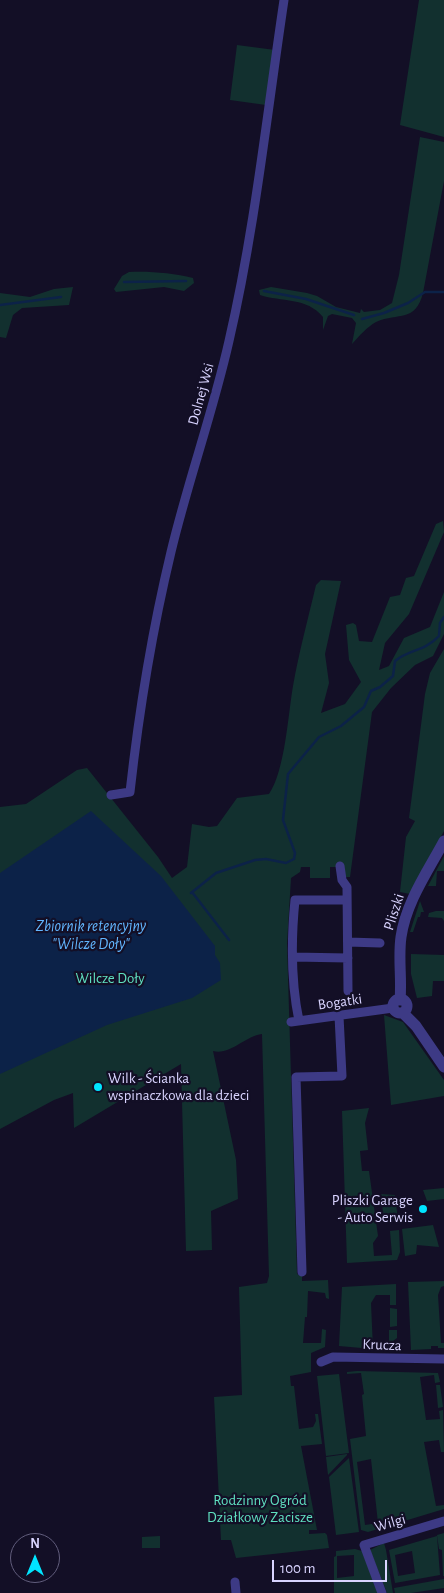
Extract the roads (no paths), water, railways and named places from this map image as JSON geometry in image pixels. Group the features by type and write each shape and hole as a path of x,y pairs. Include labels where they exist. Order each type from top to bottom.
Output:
{"street":[{"name":"Dolnej Wsi","path":"111,795 130,792 141,698 156,617 172,550 217,388 243,276 284,0"},
{"name":"Pliszki","path":"399,1007 400,947 404,922 413,899 444,841"},
{"path":"340,866 342,880 347,887 348,991"},
{"path":"347,900 295,900 293,924 294,957 348,958"},
{"path":"348,942 380,943"},
{"name":"Bogatki","path":"294,957 295,1022 399,1007"},
{"path":"399,1007 416,1026 444,1067"},
{"path":"302,1272 296,1077 342,1076 339,1016"},
{"name":"Krucza","path":"321,1362 333,1357 444,1359"},
{"name":"Wilgi","path":"382,1593 364,1545 444,1521"},
{"path":"235,1582 236,1593"}],"water":[{"name":"Zbiornik retencyjny \"Wilcze Doły\"","path":"91,811 161,876 215,946 215,955 220,963 221,980 192,998 107,1025 0,1074 0,873"}],"waterway":[{"path":"124,282 186,281"},
{"path":"264,291 306,299 354,315"},
{"path":"362,319 384,313 408,303 425,292 444,292"},
{"path":"0,305 61,297"},
{"path":"191,893 216,873 255,860 266,859 286,863 294,859 295,853 283,820 288,774 319,737 341,726 364,707 371,691 380,687 393,676 395,661 428,645 439,636 440,623 444,617"},
{"path":"192,892 229,940"}],"place":[{"name":"Wilk - Ścianka wspinaczkowa dla dzieci","path":"98,1087"},
{"name":"Pliszki Garage - Auto Serwis","path":"423,1209"}],"park label":[{"name":"Wilcze Doły","path":"110,978"},
{"name":"Rodzinny Ogród Działkowy Zacisze","path":"260,1508"}]}
